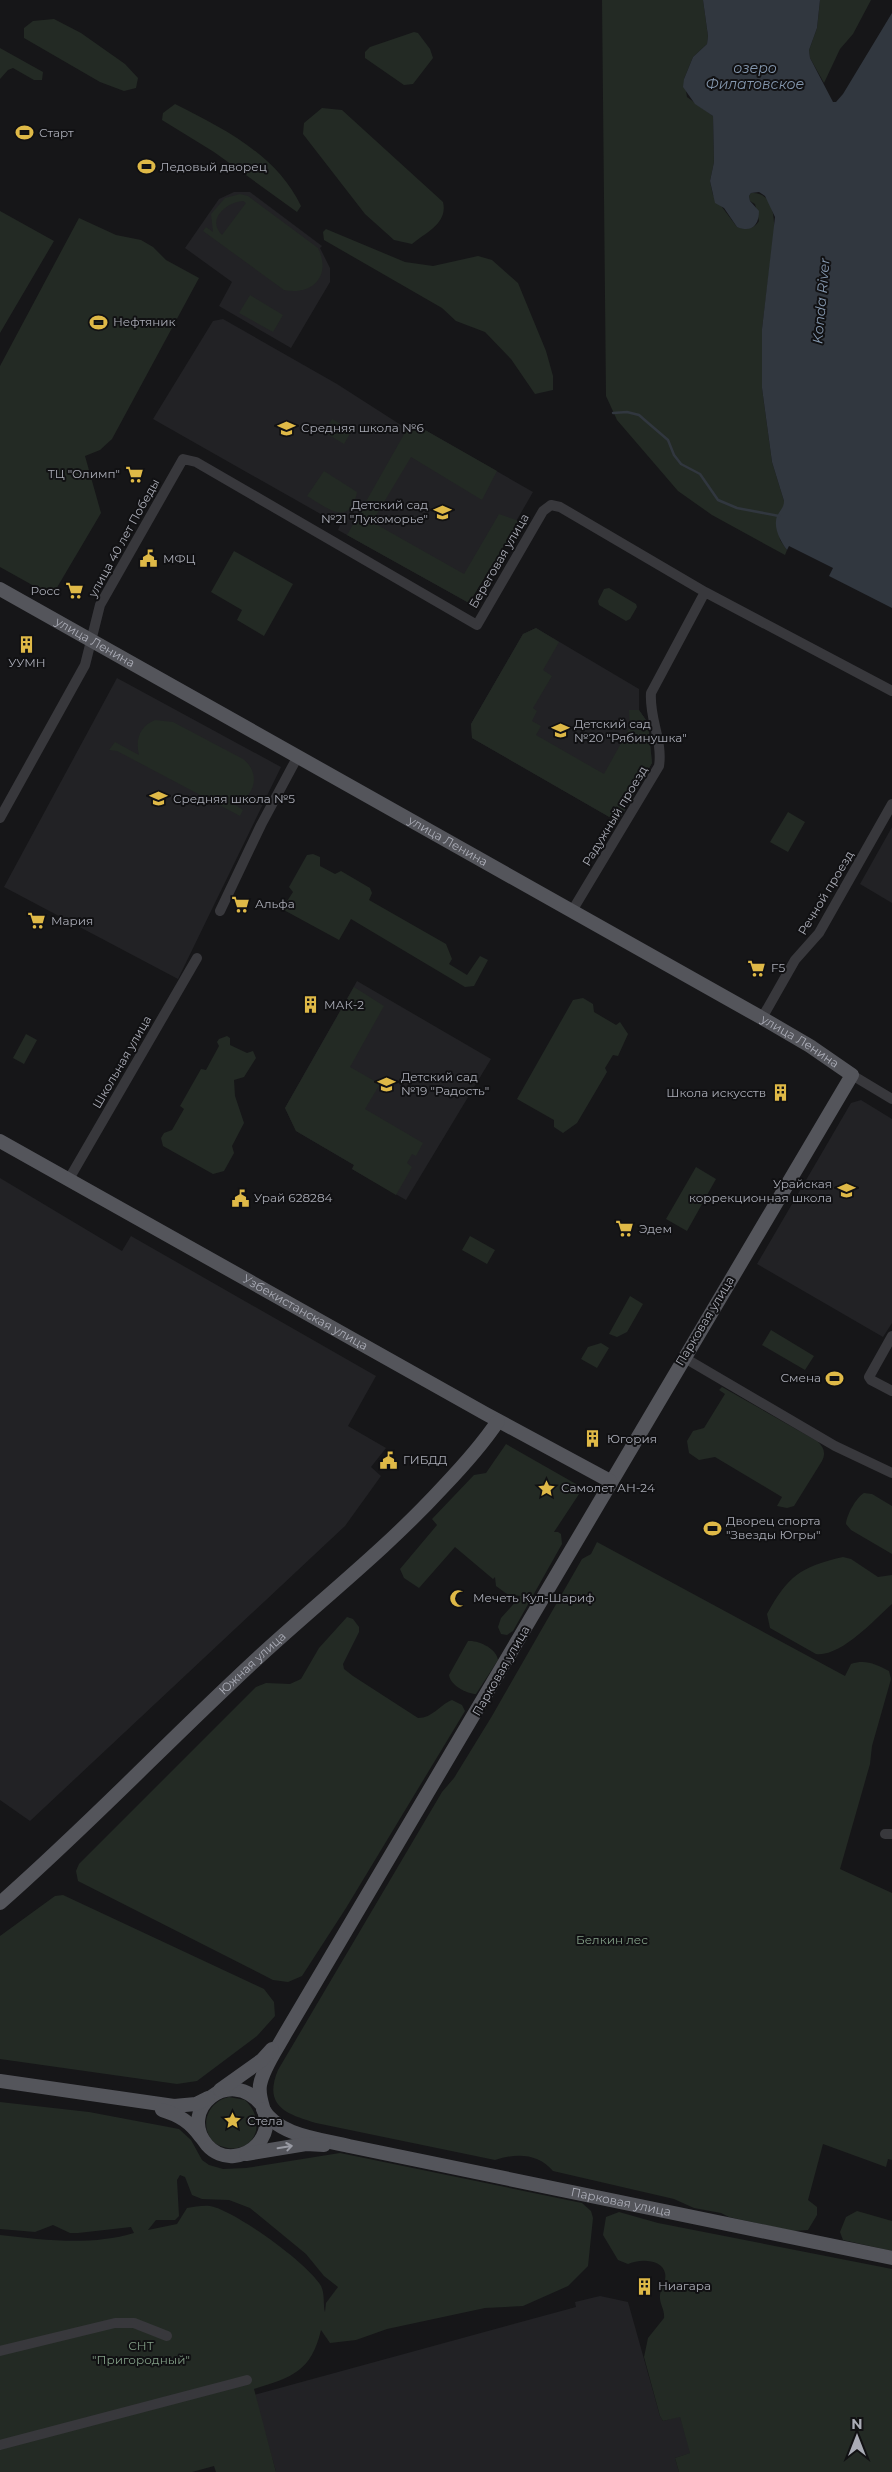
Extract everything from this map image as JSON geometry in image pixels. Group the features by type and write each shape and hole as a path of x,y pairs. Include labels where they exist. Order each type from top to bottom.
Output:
{"main road":[{"name":"улица Ленина","path":"0,589 762,1018 810,1046 852,1075"},
{"name":"Парковая улица","path":"852,1075 683,1357 476,1714 285,2034 262,2078 262,2107 271,2121 282,2128 349,2146 892,2258"},
{"name":"Узбекистанская улица","path":"0,1141 610,1482"},
{"name":"Южная улица","path":"0,1903 260,1656 373,1558 416,1516 482,1444 498,1421"},
{"name":"Парковая улица","path":"214,2094 262,2060 285,2034"},
{"path":"0,2082 50,2087 132,2102 188,2106 226,2089 243,2091 255,2098 262,2107 265,2127 260,2141 250,2151 237,2156 220,2154 209,2147 192,2125 183,2118 132,2102"},
{"path":"203,2140 198,2128 199,2114 214,2094"},
{"name":"Парковая улица","path":"237,2156 306,2144 349,2146"}],"street":[{"name":"Береговая улица","path":"183,459 196,462 477,625 543,510 551,505 560,507 705,592 892,691"},
{"name":"улица 40 лет Победы","path":"0,818 85,665 100,605 183,459"},
{"name":"Радужный проезд","path":"572,911 659,766 660,748 650,701 651,693 705,592"},
{"path":"220,911 265,817 298,756"},
{"name":"Речной проезд","path":"762,1018 795,960 819,933 892,804"},
{"name":"Школьная улица","path":"69,1179 197,958"},
{"name":"улица Ленина","path":"852,1075 892,1099"},
{"path":"892,1336 869,1376 871,1380 892,1392"},
{"path":"683,1357 842,1450 892,1473"},
{"path":"0,2351 115,2323 134,2323 167,2336"},
{"path":"0,2445 247,2380"}],"shaded area":[{"path":"234,192 250,192 322,246 320,248 330,268 330,282 291,348 219,306 232,282 185,248 219,199"},
{"path":"223,319 337,384 404,427 407,428 411,422 533,492 469,603 338,530 340,525 153,419 213,321"},
{"name":"Детский сад №20 \"Рябинушка\"","path":"536,628 639,689 639,710 648,723 652,763 618,822 472,738 471,724 523,634"},
{"name":"Средняя школа №5","path":"117,678 281,767 178,979 4,887"},
{"path":"892,827 892,903 860,884"},
{"name":"Детский сад №19 \"Радость\"","path":"357,981 491,1059 406,1200 352,1169 354,1165 296,1131 285,1108"},
{"name":"Урайская коррекционная школа","path":"861,1100 892,1119 892,1323 883,1337 757,1264 851,1103"},
{"path":"0,1178 122,1251 131,1236 376,1376 348,1426 386,1448 371,1467 381,1476 345,1526 30,1821 0,1800"},
{"path":"600,2296 628,2302 660,2416 663,2421 680,2416 691,2453 675,2458 679,2472 276,2472 254,2395 576,2307 575,2302"}],"green space":[{"path":"602,0 703,0 708,36 707,44 693,57 684,79 687,97 713,116 714,162 710,181 713,195 737,227 750,228 759,221 755,204 750,201 749,196 751,193 758,193 764,196 768,200 773,212 774,232 762,329 762,388 772,462 784,501 784,508 777,516 780,540 787,550 785,555 712,515 678,491 617,420 606,396"},
{"path":"820,0 871,0 853,34 840,49 824,83 810,58 809,50 817,28"},
{"path":"54,19 81,33 125,64 138,78 136,88 124,91 100,82 24,38 24,28 33,21"},
{"path":"414,32 418,33 430,49 433,58 413,84 404,85 365,58 365,52 370,47"},
{"path":"0,48 43,72 42,80 34,80 13,68 8,70 0,79"},
{"path":"175,104 212,123 263,157 290,188 301,206 297,212 214,152 162,120 163,113"},
{"path":"322,108 342,110 443,202 442,216 430,231 412,244 394,240 365,214 303,134 304,123"},
{"path":"240,194 248,196 318,248 323,267 317,282 303,290 284,290 203,231 206,227 213,232 211,214 225,198","holes":["243,201 246,203 222,235 216,223 220,212 231,204"]},
{"path":"0,211 54,241 0,333"},
{"name":"Нефтяник","path":"79,218 116,235 141,240 153,247 166,260 199,278 112,439 100,450 85,456 101,513 52,596 0,567 0,366"},
{"path":"326,229 405,262 433,266 478,256 492,260 518,283 546,351 553,376 553,390 535,394 511,359 485,332 456,321 442,308 324,240 323,232"},
{"path":"250,295 283,315 273,332 239,313"},
{"path":"332,419 352,430 344,444 324,432"},
{"path":"411,422 497,471 482,500 411,457 372,522 464,574 499,514 519,521 469,603 347,535"},
{"path":"324,471 357,492 354,503 349,509 343,512 330,510 307,496"},
{"path":"234,551 293,584 264,636 237,620 242,610 211,592"},
{"path":"609,588 636,604 637,607 630,619 626,621 599,605 598,601 604,589"},
{"path":"536,628 559,642 543,670 552,676 533,708 537,711 532,721 541,726 536,735 604,774 630,727 629,710 639,710 648,723 652,763 618,822 472,738 471,724 523,634"},
{"path":"155,720 173,722 243,759 249,765 254,778 254,784 247,796 234,804 243,810 240,816 117,751 109,750 115,742 139,755 138,738 142,729"},
{"path":"788,812 805,822 788,852 770,842"},
{"path":"313,854 320,857 320,866 335,874 341,871 370,888 372,893 369,900 446,944 452,959 449,964 467,975 480,956 488,960 474,986 465,987 351,919 339,940 282,909 293,892 289,887 307,855"},
{"path":"354,987 384,1006 350,1067 380,1084 365,1109 423,1143 416,1156 412,1154 407,1163 412,1167 396,1195 352,1169 354,1165 296,1131 285,1108"},
{"path":"583,998 593,1004 594,1012 616,1025 620,1022 628,1034 618,1056 613,1055 605,1068 607,1072 577,1123 563,1133 554,1127 554,1120 517,1099 573,1000"},
{"path":"26,1034 37,1040 24,1064 13,1058"},
{"path":"227,1036 230,1038 230,1045 247,1053 253,1051 256,1058 244,1077 234,1080 235,1096 244,1123 232,1146 234,1153 224,1171 213,1174 163,1146 161,1138 164,1133 172,1130 184,1109 180,1106 201,1069 206,1070 219,1046 217,1042 219,1039"},
{"path":"696,1167 716,1179 687,1231 666,1219"},
{"path":"470,1236 495,1250 487,1264 462,1250"},
{"path":"630,1296 643,1304 627,1332 617,1337 609,1334"},
{"path":"771,1330 814,1356 805,1370 762,1345"},
{"path":"601,1343 609,1348 597,1368 581,1359 588,1347"},
{"path":"722,1387 817,1441 823,1448 824,1455 822,1461 794,1506 787,1508 777,1506 782,1497 715,1457 699,1460 689,1453 687,1441 693,1431 704,1428 725,1394 719,1390"},
{"path":"506,1444 583,1488 554,1532 561,1534 562,1544 513,1631 507,1635 501,1634 498,1627 501,1618 521,1596 507,1594 496,1586 495,1577 493,1579 455,1547 419,1588 404,1578 400,1569 437,1525 432,1519 474,1475 486,1473"},
{"path":"864,1493 872,1494 892,1506 892,1554 851,1530 846,1524 852,1507"},
{"name":"Белкин лес","path":"597,1542 845,1676 851,1664 861,1662 875,1664 889,1671 891,1679 872,1746 870,1764 840,1869 892,1893 892,2160 888,2159 886,2167 823,2144 808,2200 817,2207 817,2215 808,2230 793,2231 729,2217 721,2213 694,2208 674,2199 553,2171 541,2161 526,2156 511,2156 495,2160 316,2123 295,2116 280,2107 273,2092 278,2070 442,1792 454,1778 492,1716 582,1559 591,1554"},
{"path":"843,1557 851,1559 878,1577 892,1575 892,1604 857,1636 836,1650 826,1653 816,1654 770,1628 767,1614 789,1582 806,1569"},
{"path":"347,1617 353,1619 359,1627 359,1632 343,1664 344,1669 418,1718 432,1714 452,1700 462,1705 465,1711 346,1908 302,1976 288,1982 273,1980 78,1881 76,1871 79,1864 256,1687 266,1683 290,1684 301,1679 319,1648"},
{"path":"468,1641 487,1646 494,1652 498,1660 476,1694 460,1688 452,1682 449,1675"},
{"path":"63,1895 264,1989 274,2002 275,2016 257,2036 197,2081 177,2084 0,2059 0,1936 55,1896"},
{"path":"229,2097 245,2100 253,2110 256,2120 253,2138 239,2148 228,2148 216,2144 210,2138 207,2131 207,2117 210,2110 215,2104"},
{"name":"СНТ \"Пригородный\"","path":"0,2102 89,2112 179,2129 191,2140 202,2160 209,2165 223,2169 246,2168 340,2153 582,2203 591,2211 593,2218 588,2266 568,2286 523,2306 485,2308 387,2329 356,2340 330,2343 321,2330 312,2355 298,2371 279,2381 254,2389 276,2472 216,2472 214,2466 192,2472 0,2472 0,2235 84,2241 101,2240 134,2233 131,2227 78,2233 70,2233 53,2225 35,2232 0,2229","holes":["180,2175 185,2177 192,2195 202,2199 229,2200 250,2208 306,2254 324,2276 338,2287 326,2303 325,2312 323,2292 314,2276 270,2239 253,2227 221,2210 210,2206 187,2208 177,2224 148,2230 156,2220 175,2220 179,2216 177,2180"]},
{"path":"857,2211 892,2221 892,2251 843,2240 840,2232 846,2217"},
{"path":"619,2212 658,2223 892,2269 892,2472 679,2472 675,2458 690,2453 680,2417 663,2421 660,2416 644,2357 648,2338 664,2318 660,2298 665,2273 663,2268 655,2262 638,2261 628,2264 618,2260 603,2235 606,2217"}],"water":[{"path":"703,0 820,0 817,28 809,50 810,58 833,102 836,102 843,94 892,13 892,608 829,576 833,568 789,546 787,550 778,534 776,520 784,501 772,462 762,388 762,329 775,217 765,196 759,192 751,193 749,196 750,201 759,211 759,216 756,224 747,229 737,227 724,208 715,203 710,181 714,162 713,116 695,104 683,87 684,79 693,57 707,44 708,36"}],"waterway":[{"path":"613,413 627,412 639,415 668,440 674,455 681,464 700,474 718,500 737,508 779,516"}],"place":[{"name":"Старт","path":"25,133"},
{"name":"Ледовый дворец","path":"146,167"},
{"name":"Нефтяник","path":"99,322"},
{"name":"Средняя школа №6","path":"287,428"},
{"name":"ТЦ \"Олимп\"","path":"134,474"},
{"name":"Детский сад №21 \"Лукоморье\"","path":"442,512"},
{"name":"МФЦ","path":"149,559"},
{"name":"Росс","path":"74,591"},
{"name":"УУМН","path":"27,644"},
{"name":"Детский сад №20 \"Рябинушка\"","path":"560,731"},
{"name":"Средняя школа №5","path":"159,799"},
{"name":"Альфа","path":"241,904"},
{"name":"Мария","path":"37,921"},
{"name":"F5","path":"757,968"},
{"name":"МАК-2","path":"310,1005"},
{"name":"Детский сад №19 \"Радость\"","path":"387,1084"},
{"name":"Школа искусств","path":"780,1093"},
{"name":"Урайская коррекционная школа","path":"846,1191"},
{"name":"Урай 628284","path":"240,1198"},
{"name":"Эдем","path":"625,1229"},
{"name":"Смена","path":"835,1378"},
{"name":"Югория","path":"593,1439"},
{"name":"ГИБДД","path":"389,1460"},
{"name":"Самолет АН-24","path":"547,1488"},
{"name":"Дворец спорта \"Звезды Югры\"","path":"712,1528"},
{"name":"Мечеть Кул-Шариф","path":"459,1598"},
{"name":"Стела","path":"233,2121"},
{"name":"Ниагара","path":"644,2286"}],"water label":[{"name":"озеро Филатовское","path":"755,76"},
{"name":"Konda River","path":"821,301"}]}
